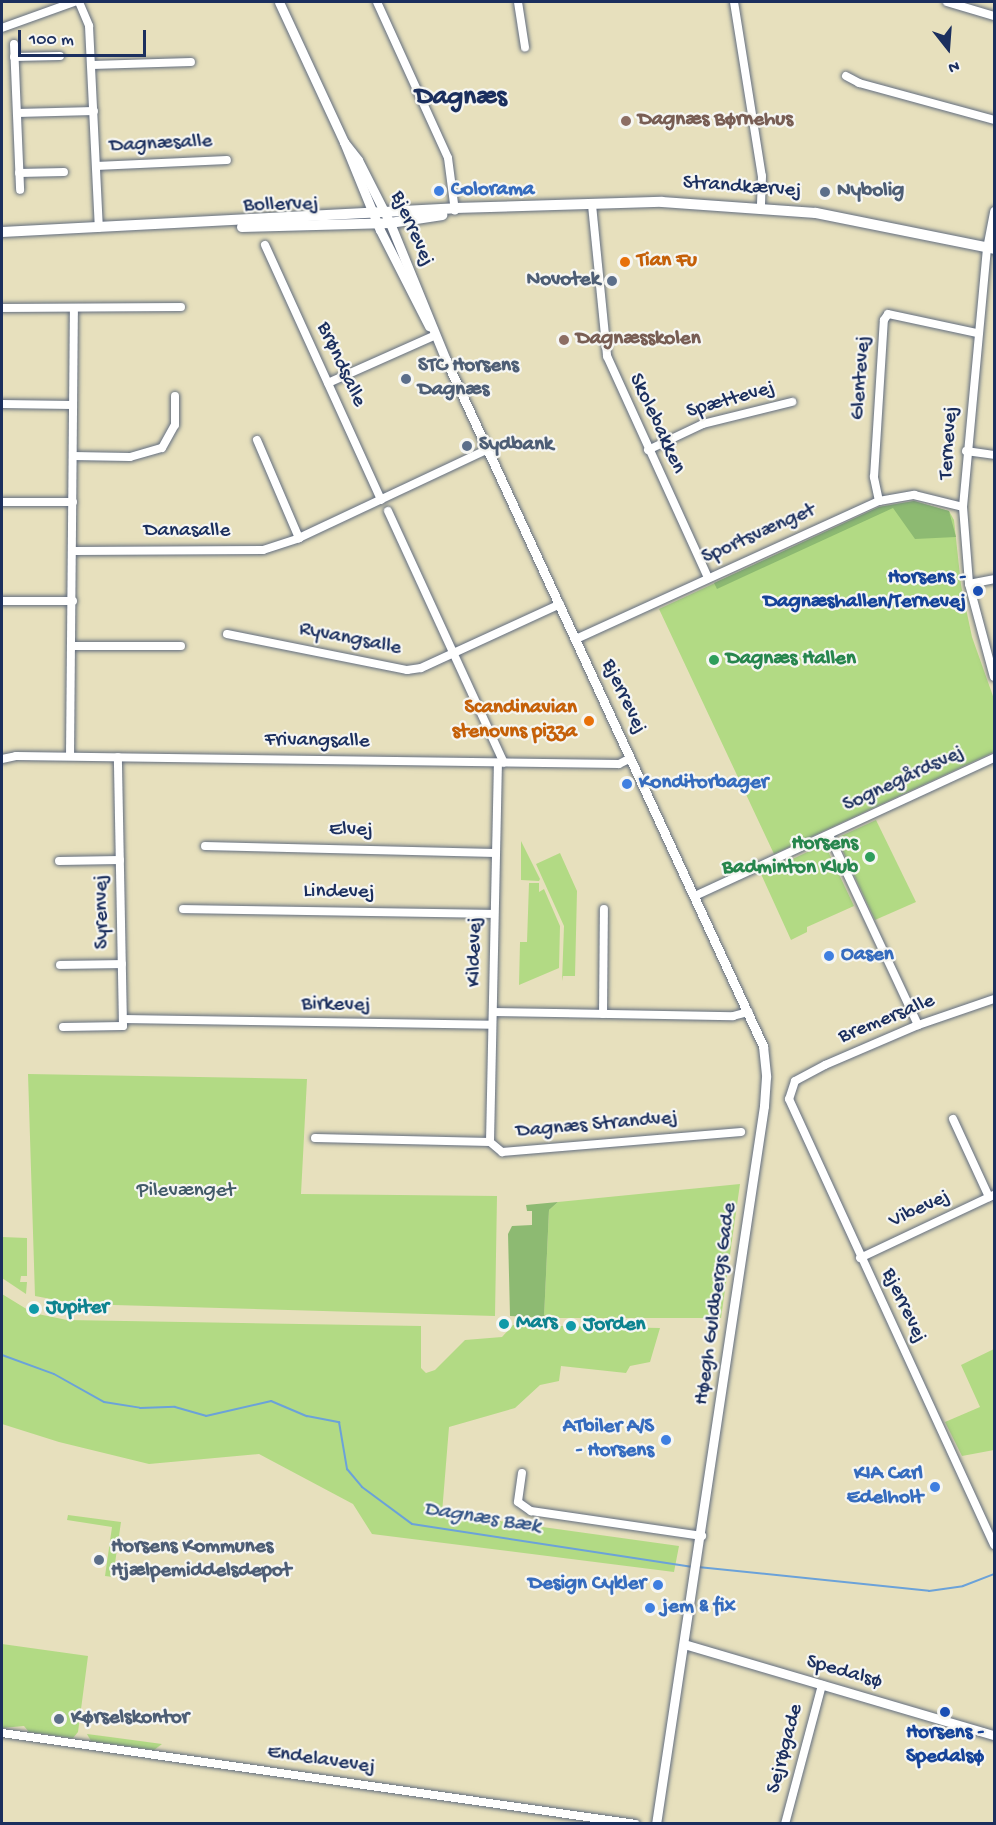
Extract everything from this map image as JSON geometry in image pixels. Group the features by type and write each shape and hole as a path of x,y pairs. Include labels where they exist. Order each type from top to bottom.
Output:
{"main road":[{"name":"Strandkærvej","path":"378,216 484,208 662,202 761,207 827,215 991,249"},
{"name":"Strandkærvej","path":"378,216 390,223 455,211"},
{"name":"Bollervej","path":"2,232 378,216"}],"street":[{"path":"2,28 74,2"},
{"name":"Dagnæsalle","path":"79,2 89,26 99,228"},
{"name":"Bjerrevej","path":"279,2 436,335 748,1012 763,1046 766,1077"},
{"path":"378,2 448,158 455,211"},
{"path":"518,2 525,47"},
{"path":"734,2 762,176 761,207"},
{"path":"947,2 994,16"},
{"path":"14,44 20,190"},
{"path":"14,57 60,56"},
{"path":"92,65 191,62"},
{"path":"846,76 859,83 994,120"},
{"name":"Dagnæsalle","path":"16,113 94,111"},
{"name":"Dagnæsalle","path":"96,166 227,160"},
{"path":"19,173 64,172"},
{"name":"Skolebakken","path":"592,205 608,356 648,450 708,578"},
{"name":"Ternevej","path":"994,211 991,249 977,333 963,507 969,584 994,677"},
{"name":"Bjerrevej","path":"390,223 436,335"},
{"name":"Brøndsalle","path":"265,245 381,500"},
{"path":"2,308 181,307"},
{"path":"70,756 74,308"},
{"name":"Glentevej","path":"879,501 874,477 884,320 888,314 977,333"},
{"path":"328,383 436,335"},
{"path":"73,456 130,457 162,448 175,425 175,396"},
{"name":"Spættevej","path":"648,450 703,423 792,402"},
{"path":"2,404 73,405"},
{"path":"257,440 258,448 299,537"},
{"name":"Danasalle","path":"73,551 263,550 299,537 488,449"},
{"path":"966,451 994,455"},
{"name":"Sportsvænget","path":"576,639 879,501 914,495 963,507"},
{"path":"2,502 73,502"},
{"path":"388,511 501,763"},
{"path":"969,584 994,579"},
{"path":"2,601 73,601"},
{"name":"Ryvangsalle","path":"227,634 407,670 454,654 560,604"},
{"path":"72,646 181,646"},
{"name":"Frivangsalle","path":"2,759 70,756 619,764 631,758"},
{"name":"Syrenvej","path":"117,757 123,1019"},
{"name":"Sognegårdsvej","path":"695,896 994,758"},
{"name":"Kildevej","path":"490,1142 495,853 501,763"},
{"name":"Sognegårdsvej","path":"829,835 918,1025"},
{"name":"Elvej","path":"205,846 495,853"},
{"name":"Syrenvej","path":"59,861 120,860"},
{"name":"Lindevej","path":"183,909 494,914"},
{"path":"603,1014 604,909"},
{"name":"Syrenvej","path":"60,965 122,964"},
{"name":"Bremersalle","path":"795,1081 918,1025 994,999"},
{"path":"493,1012 733,1016 748,1012"},
{"path":"63,1027 123,1026 123,1019"},
{"name":"Birkevej","path":"123,1019 492,1026"},
{"name":"Høegh Guldbergs Gade","path":"656,1824 702,1536 766,1077"},
{"name":"Bjerrevej","path":"795,1081 789,1099 791,1109 994,1545"},
{"path":"952,1119 992,1196"},
{"name":"Dagnæs Strandvej","path":"315,1138 490,1142 502,1152 741,1132"},
{"name":"Vibevej","path":"860,1257 992,1196"},
{"path":"522,1473 518,1502 531,1511 702,1536"},
{"name":"Spedalsø","path":"684,1644 994,1735"},
{"name":"Sejrøgade","path":"785,1824 822,1685"},
{"name":"Endelavevej","path":"2,1733 636,1824"}],"green space":[{"path":"914,501 949,511 954,520 961,585 972,637 994,699 994,752 774,854 659,609 879,507"},
{"path":"914,501 949,511 956,537 915,539 893,508 717,589 714,583 879,507"},
{"path":"876,820 916,902 875,920 839,843 841,836"},
{"path":"521,841 540,879 539,881 521,880"},
{"path":"820,846 827,849 854,906 807,927 807,932 791,940 761,874"},
{"path":"560,853 577,891 575,976 563,976 562,981 564,926 536,864"},
{"path":"529,883 539,883 539,892 544,889 560,926 559,968 519,985 520,942 527,942"},
{"name":"Pilevænget","path":"28,1074 307,1079 301,1194 497,1196 495,1316 78,1304 35,1296"},
{"path":"740,1184 721,1318 544,1318 549,1210 558,1202"},
{"path":"558,1202 549,1210 544,1318 510,1316 508,1234 512,1226 532,1225 532,1211 527,1211 526,1205"},
{"path":"2,1237 27,1238 27,1276 21,1276 20,1282 27,1282 26,1294 2,1278"},
{"path":"2,1294 33,1313 67,1320 421,1326 421,1368 426,1373 435,1370 465,1340 502,1337 513,1325 660,1328 650,1362 630,1366 626,1373 561,1366 559,1381 540,1385 515,1408 449,1427 442,1513 679,1546 674,1572 372,1534 353,1504 259,1454 149,1464 59,1442 2,1424"},
{"path":"994,1349 994,1450 962,1456 945,1422 980,1407 961,1365"},
{"path":"68,1515 121,1522 113,1577 105,1576 112,1527 67,1520"},
{"path":"2,1644 88,1656 78,1732 73,1738 29,1732 24,1726 2,1728"},
{"path":"87,1734 162,1744 154,1750 91,1741"}],"waterway":[{"name":"Dagnæs Bæk","path":"2,1355 54,1374 104,1402 140,1408 175,1407 206,1416 271,1401 307,1416 339,1422 347,1469 362,1487 412,1524 693,1567"},
{"name":"Dagnæs Bæk","path":"698,1567 929,1591 963,1586 994,1574"}],"place":[{"name":"Dagnæs Børnehus","path":"626,121"},
{"name":"Colorama","path":"439,191"},
{"name":"Nybolig","path":"825,192"},
{"name":"Tian Fu","path":"625,262"},
{"name":"Novotek","path":"612,281"},
{"name":"Dagnæsskolen","path":"564,340"},
{"name":"STC Horsens Dagnæs","path":"406,379"},
{"name":"Sydbank","path":"467,446"},
{"name":"Horsens - Dagnæshallen/Ternevej","path":"978,591"},
{"name":"Dagnæs Hallen","path":"714,660"},
{"name":"Scandinavian stenovns pizza","path":"589,721"},
{"name":"Konditorbager","path":"627,784"},
{"name":"Horsens Badminton Klub","path":"870,857"},
{"name":"Oasen","path":"829,956"},
{"name":"Jupiter","path":"34,1309"},
{"name":"Mars","path":"504,1324"},
{"name":"Jorden","path":"571,1326"},
{"name":"ATbiler A/S - Horsens","path":"666,1440"},
{"name":"KIA Carl Edelholt","path":"935,1487"},
{"name":"Horsens Kommunes Hjælpemiddelsdepot","path":"99,1560"},
{"name":"Design Cykler","path":"658,1585"},
{"name":"jem & fix","path":"650,1608"},
{"name":"Horsens - Spedalsø","path":"945,1712"},
{"name":"Kørselskontor","path":"59,1719"}],"district":[{"name":"Dagnæs","path":"461,99"}]}
